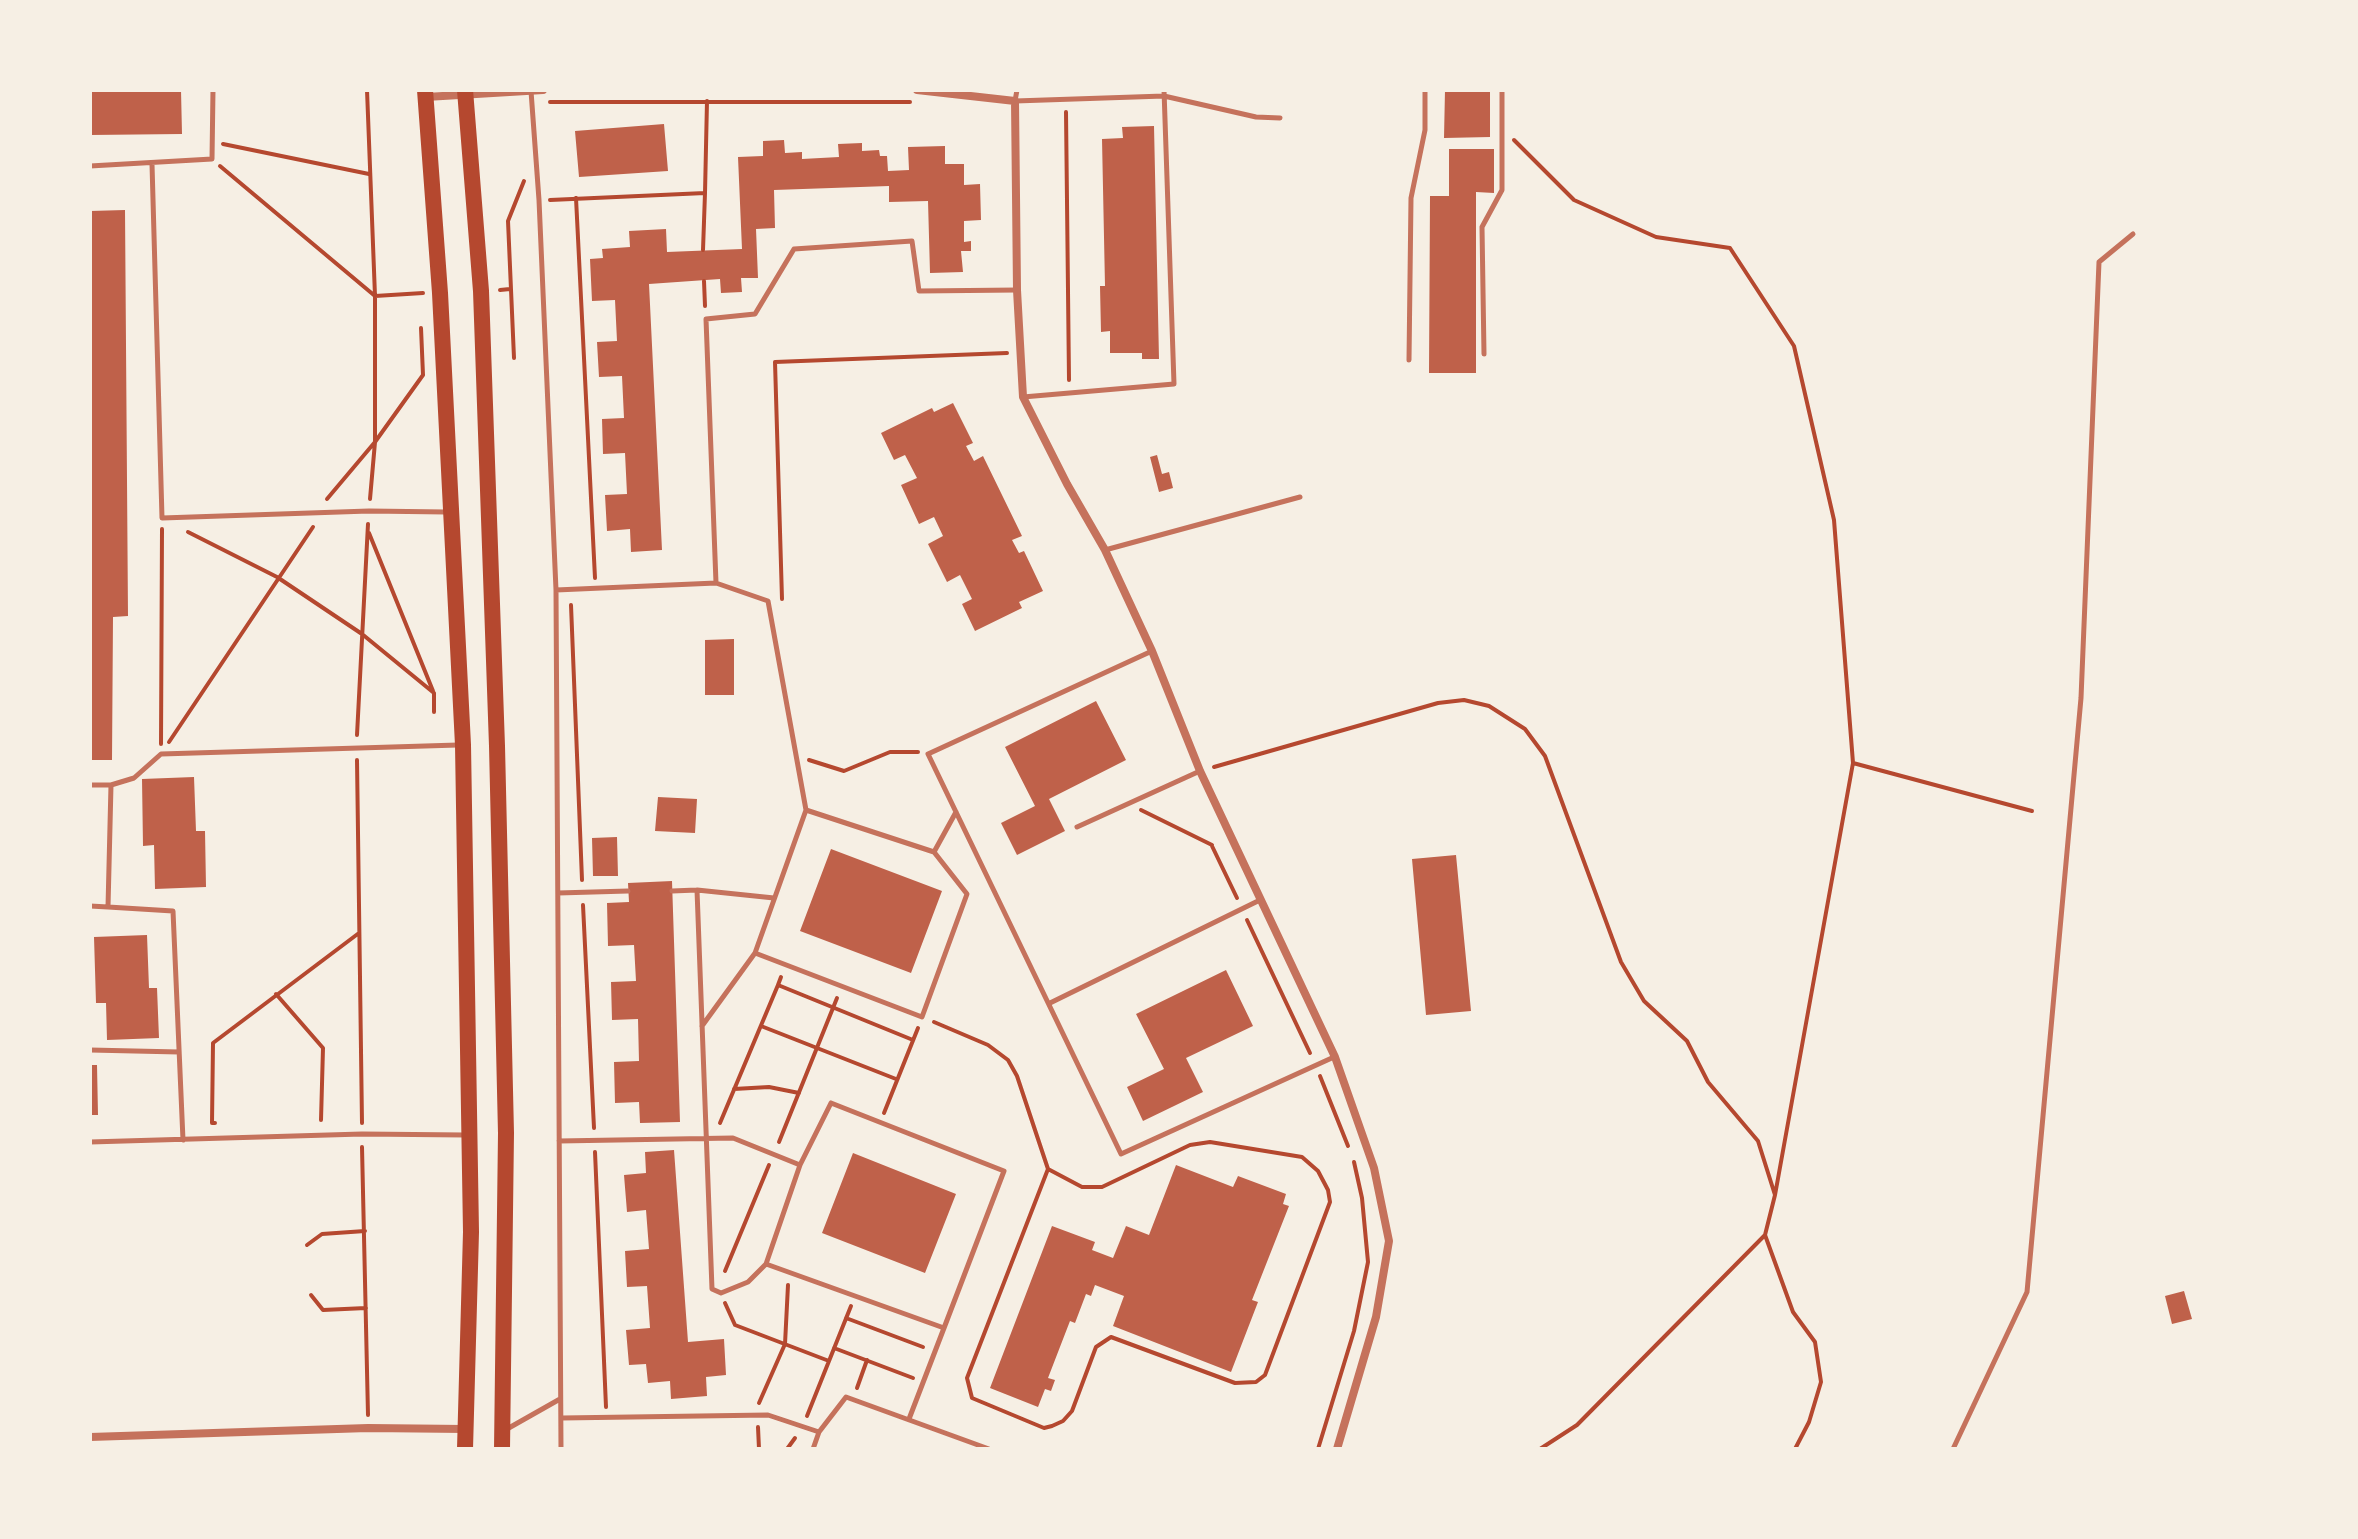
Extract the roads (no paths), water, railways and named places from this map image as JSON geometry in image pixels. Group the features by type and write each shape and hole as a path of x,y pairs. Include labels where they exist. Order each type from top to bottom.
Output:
{"main road":[{"path":"465,92 481,291 497,746 506,1133 502,1440"},
{"path":"426,94 440,293 463,745 471,1232 465,1449"}],"street":[{"path":"426,94 543,90"},
{"path":"917,90 1015,101 1017,290 1023,397 1105,550 1152,651 1200,771 1335,1057 1374,1168 1389,1241 1376,1317 1337,1449"},
{"path":"90,1437 368,1428 466,1429"}],"lane":[{"path":"90,166 212,159 213,90"},
{"path":"531,90 539,200 556,590 561,1449"},
{"path":"1017,90 1015,101 1164,93 1256,117 1280,118"},
{"path":"1409,360 1411,198 1425,130 1425,90"},
{"path":"1484,354 1482,227 1502,190 1502,90"},
{"path":"1023,397 1174,384 1164,93"},
{"path":"152,164 162,518 369,511 450,512"},
{"path":"1953,1449 2027,1292 2081,698 2099,262 2133,234"},
{"path":"716,583 706,319 755,314 794,249 912,241 919,291 1017,290"},
{"path":"1105,550 1300,497"},
{"path":"556,590 716,583 768,601 806,810 755,953 702,1026"},
{"path":"1152,651 928,754 1121,1154 1335,1057"},
{"path":"90,785 111,785 134,778 161,754 463,745"},
{"path":"1077,827 1200,771"},
{"path":"108,907 111,785"},
{"path":"755,953 922,1017 967,894 934,852 806,810"},
{"path":"934,852 956,811"},
{"path":"672,891 697,890 774,898"},
{"path":"697,890 710,1284 716,1293 748,1282 766,1264 800,1165 831,1103 1004,1171 909,1419"},
{"path":"558,893 628,891"},
{"path":"1050,1003 1260,900"},
{"path":"90,906 173,911 183,1140"},
{"path":"90,1050 179,1052"},
{"path":"90,1142 362,1134 470,1135"},
{"path":"559,1141 733,1138 800,1165"},
{"path":"766,1264 944,1328"},
{"path":"813,1449 819,1432 846,1397 989,1449"},
{"path":"502,1440 561,1398"},
{"path":"562,1418 768,1415 819,1432"}]}
